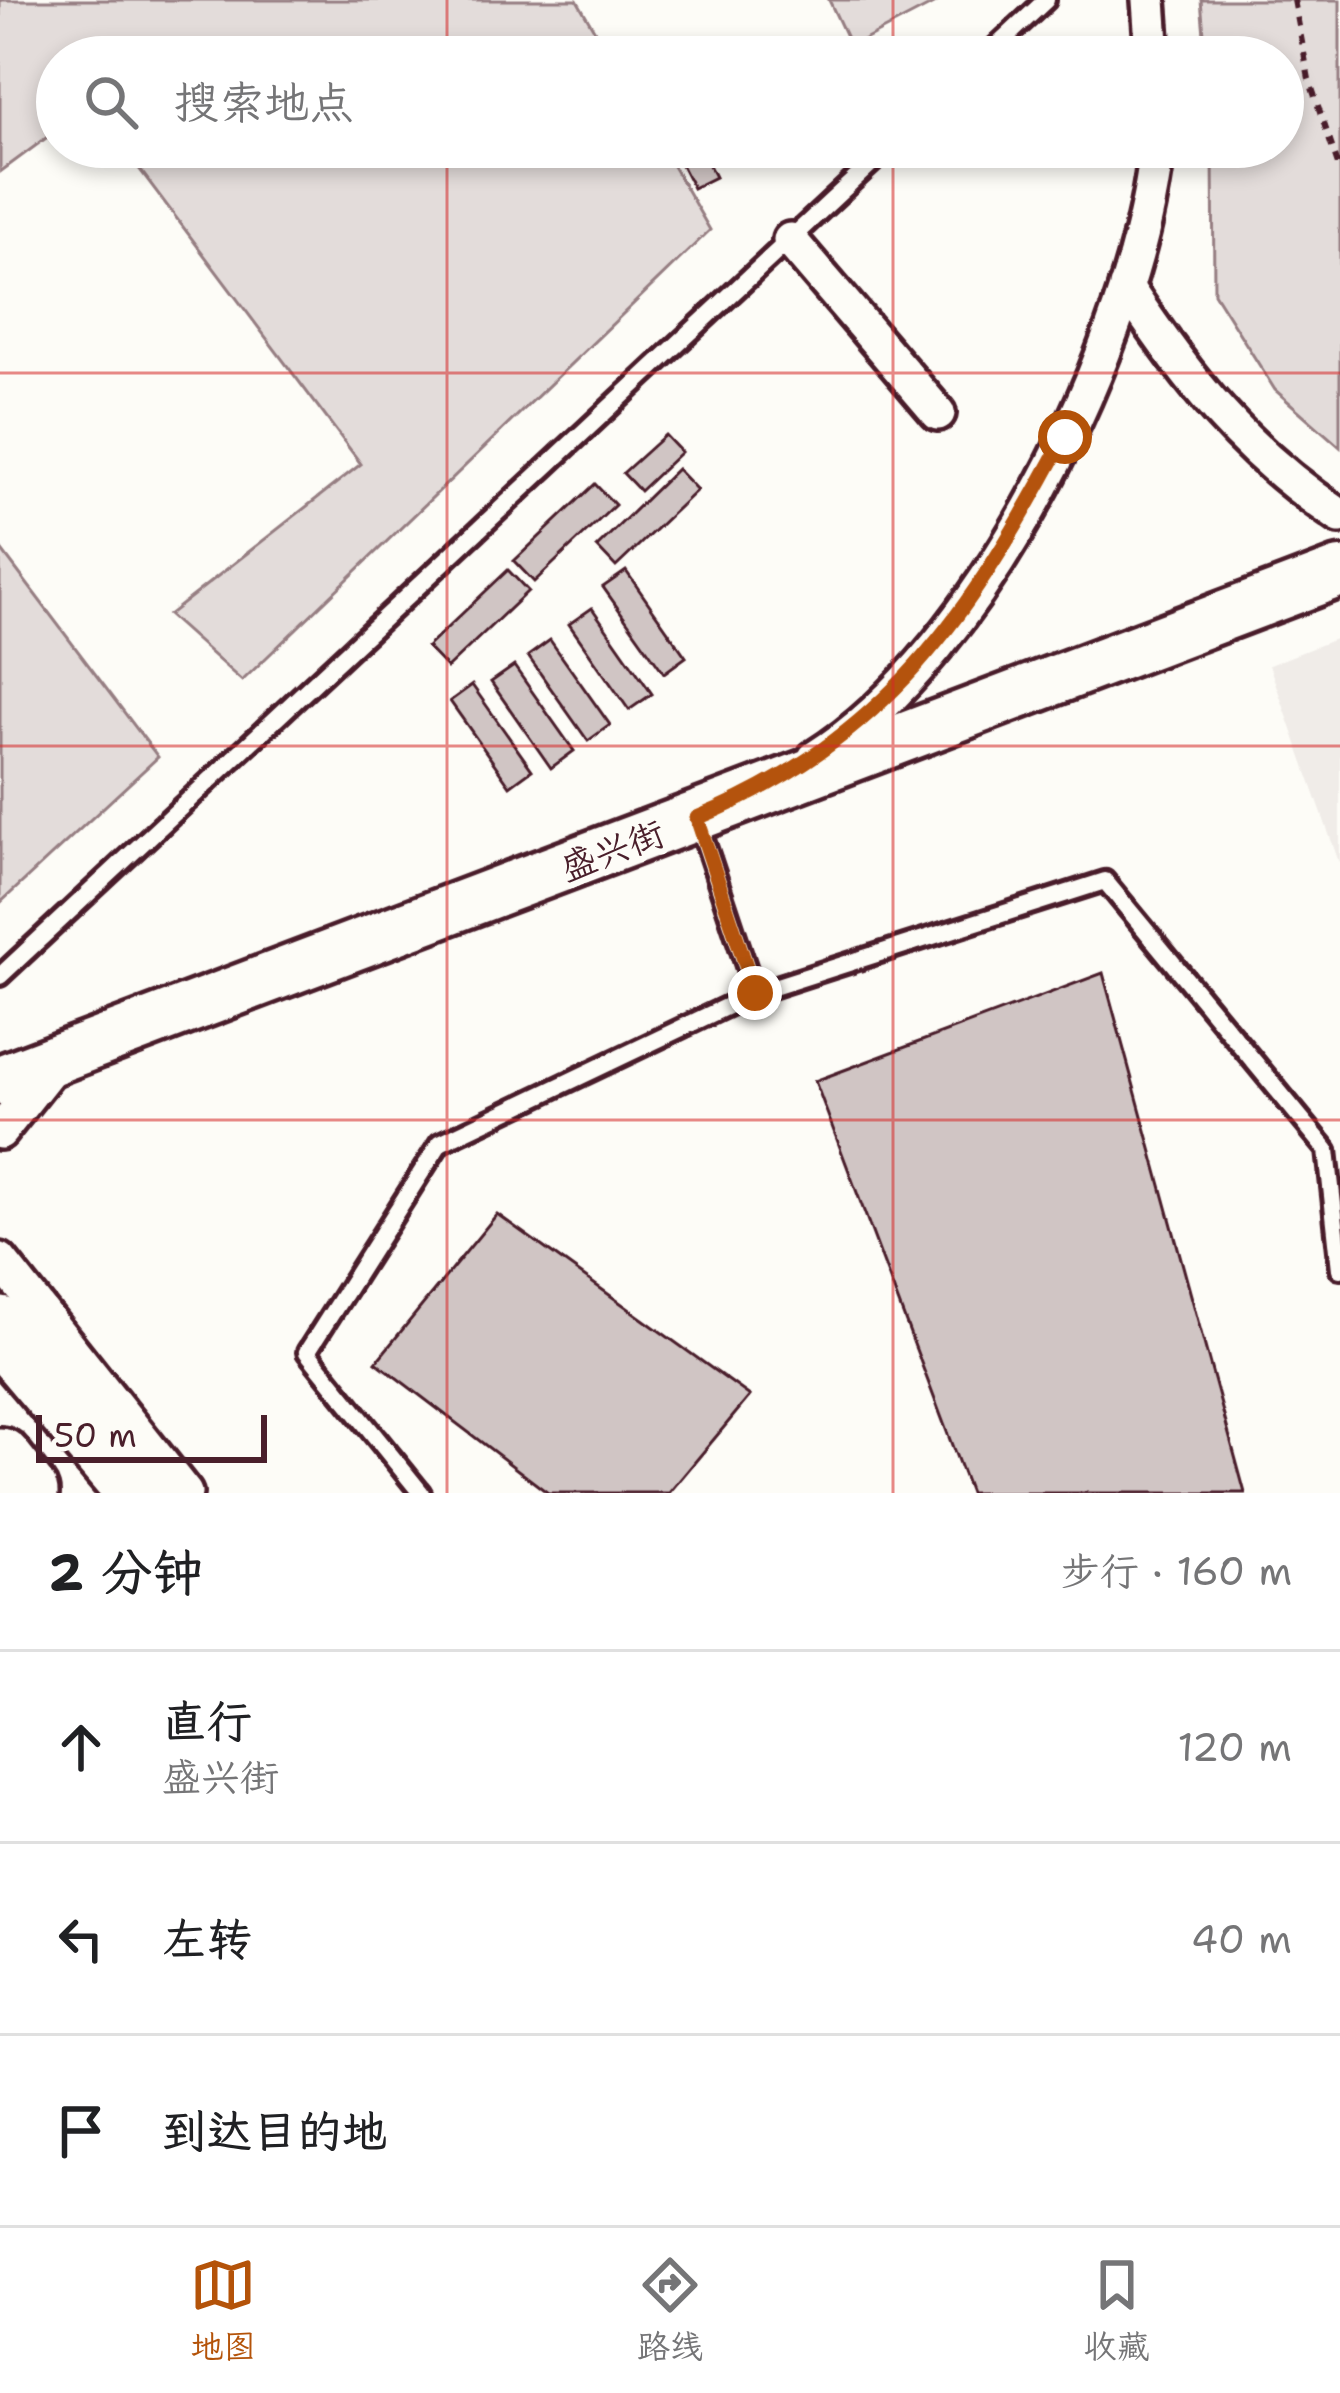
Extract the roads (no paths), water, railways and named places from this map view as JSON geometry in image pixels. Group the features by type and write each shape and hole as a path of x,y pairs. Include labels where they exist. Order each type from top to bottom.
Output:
{"highway":[{"path":"0,1329 139,1493"},
{"path":"0,1460 26,1493"}],"street":[{"path":"1149,0 1152,36"},
{"name":"盛兴街","path":"0,1080 757,794 872,716 975,590 1074,419 1100,366 1144,233 1154,168"},
{"path":"790,241 938,413"},
{"path":"1126,286 1211,409 1287,481 1340,516"},
{"path":"757,794 1340,572"},
{"path":"0,1132 58,1059"},
{"path":"0,1260 185,1493"}],"lane":[{"path":"1007,36 1046,0"},
{"path":"0,976 868,168"},
{"path":"697,818 755,993"},
{"path":"421,1493 307,1352 440,1143 755,993 1106,881 1327,1150 1340,1268"}]}
